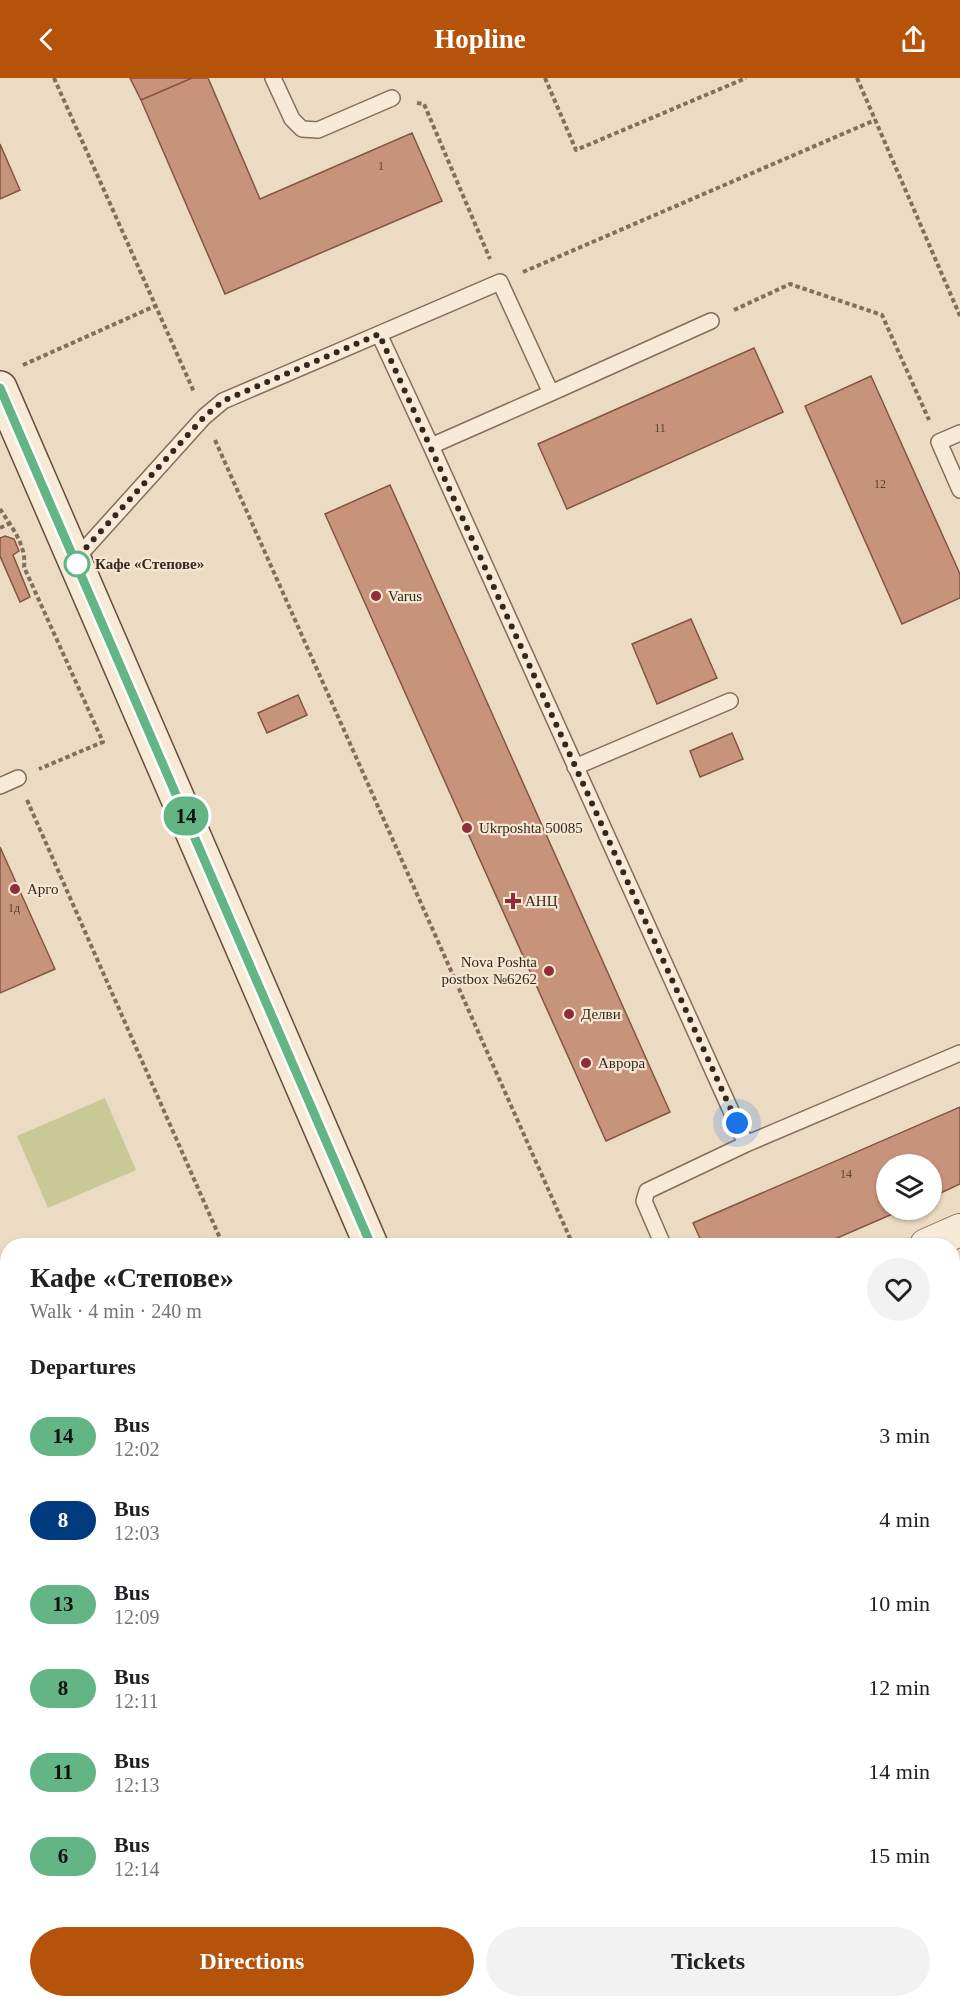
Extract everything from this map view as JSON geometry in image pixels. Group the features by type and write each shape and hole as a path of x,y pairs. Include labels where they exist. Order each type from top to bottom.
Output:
{"main road":[{"path":"9,378 14,433 75,560 368,1238"}],"street":[{"path":"942,1238 960,1230"}],"lane":[{"path":"273,78 292,119 302,129 318,130 392,98"},
{"path":"75,560 204,417 223,401 500,282 551,393"},
{"path":"431,446 711,321"},
{"path":"379,334 746,1144"},
{"path":"960,433 939,442 960,490"},
{"path":"575,766 730,701"},
{"path":"0,786 18,778"},
{"path":"660,1238 644,1201 648,1191 746,1144 960,1053"}],"path":[{"path":"54,78 570,1238"},
{"path":"545,78 576,150 746,78"},
{"path":"857,78 960,316"},
{"path":"392,98 424,104 500,282 875,120"},
{"path":"711,321 790,284 882,315 939,442"},
{"path":"9,378 155,306"},
{"path":"0,509 2,516 10,523 26,556 24,567 103,742 18,778 220,1238"},
{"path":"0,528 10,523"}],"green space":[{"path":"105,1098 136,1170 48,1208 17,1136"}],"building":[{"path":"130,78 192,78 141,100"},
{"path":"192,78 208,78 260,199 412,133 442,201 225,294 141,100"},
{"path":"0,144 20,190 0,199"},
{"path":"754,348 783,412 567,509 538,444"},
{"path":"871,376 960,574 960,598 902,624 805,406"},
{"path":"390,485 670,1112 606,1141 325,514"},
{"path":"5,536 14,539 19,551 13,555 30,597 20,602 0,556 0,538"},
{"path":"691,619 717,678 657,704 632,644"},
{"path":"298,695 307,715 267,733 258,713"},
{"path":"732,733 743,759 700,777 690,751"},
{"path":"0,847 55,969 0,993"},
{"path":"960,1107 960,1184 942,1192 942,1154 876,1154 876,1220 879,1220 837,1238 700,1238 693,1223"}],"bus line":[{"name":"14","path":"0,388 368,1238"}],"place":[{"name":"Кафе «Степове»","path":"77,564"},
{"name":"Varus","path":"376,596"},
{"name":"Ukrposhta 50085","path":"467,828"},
{"name":"Арго","path":"15,889"},
{"name":"АНЦ","path":"513,901"},
{"name":"Nova Poshta postbox №6262","path":"549,971"},
{"name":"Делви","path":"569,1014"},
{"name":"Аврора","path":"586,1063"}],"route":[{"path":"77,564 75,560 204,417 223,401 379,334 737,1123"}]}
